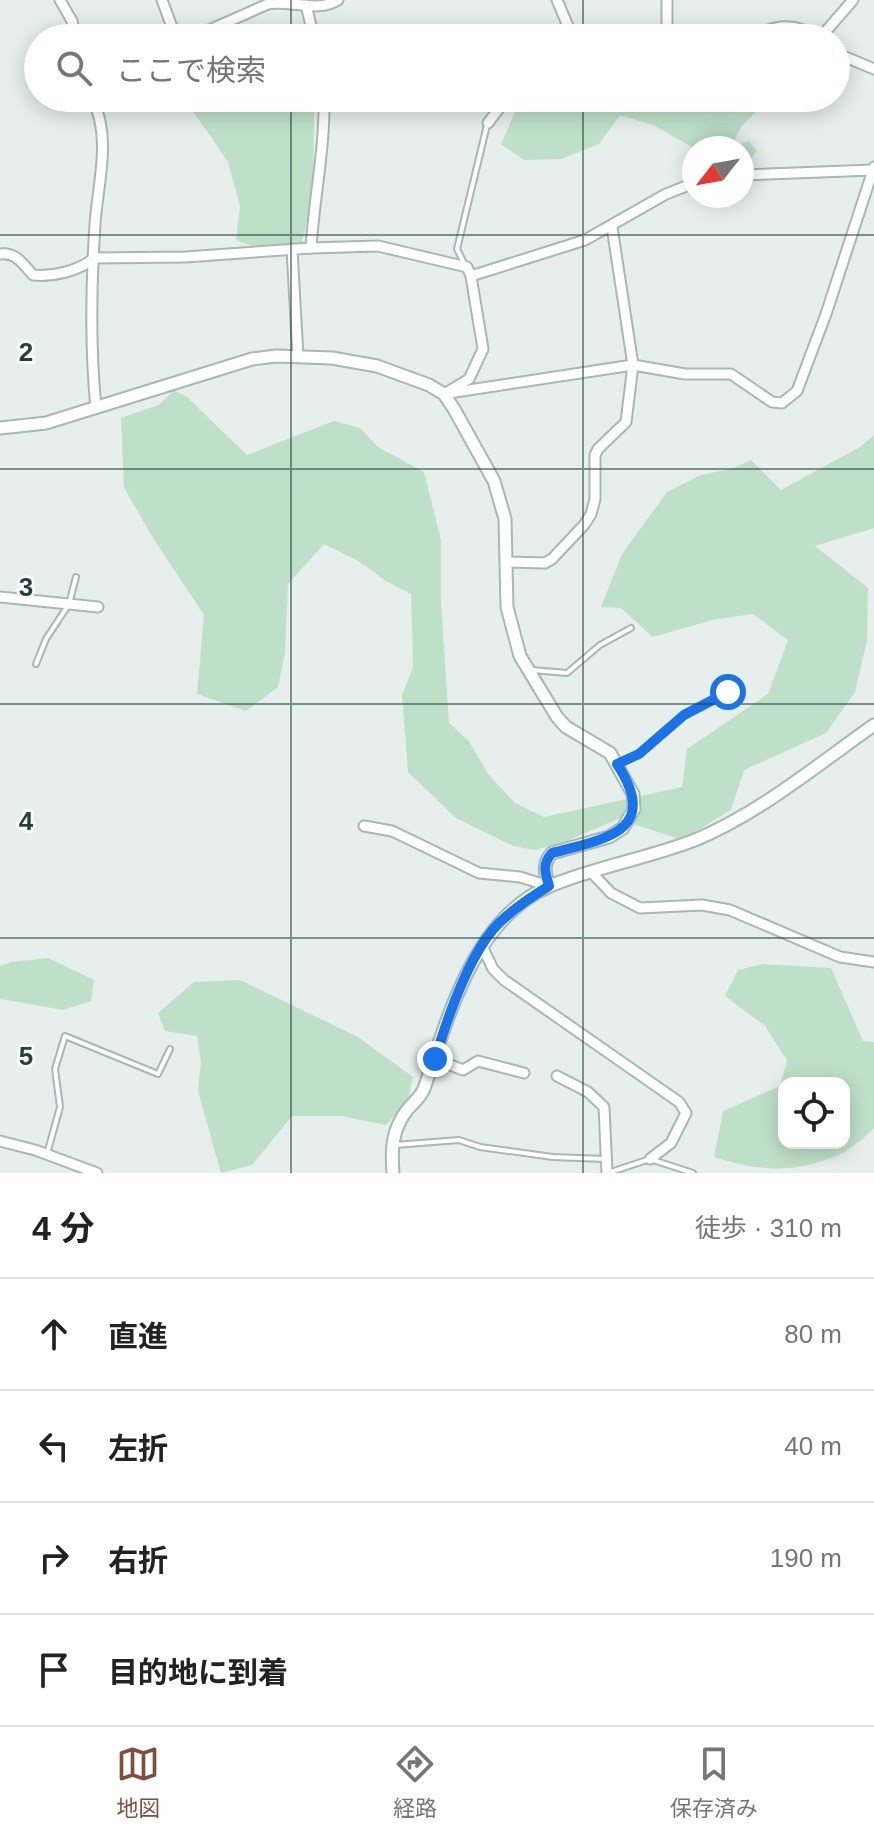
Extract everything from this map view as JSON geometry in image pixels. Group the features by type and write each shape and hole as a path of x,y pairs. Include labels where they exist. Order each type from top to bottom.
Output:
{"street":[{"path":"60,0 73,24"},
{"path":"162,0 171,24"},
{"path":"223,24 268,4 319,6 338,0"},
{"path":"557,0 567,24"},
{"path":"667,0 667,24"},
{"path":"832,24 853,0"},
{"path":"306,5 311,24"},
{"path":"850,59 874,69"},
{"path":"96,408 93,366 94,258 104,129 97,112"},
{"path":"311,248 313,212 320,181 323,112"},
{"path":"488,123 496,112"},
{"path":"444,394 633,365 685,374 731,374 772,402 782,403 791,397 797,391 826,314 873,168 754,174"},
{"path":"0,254 17,257 33,275 44,276 84,266 94,258 391,247 469,271 585,240 682,188"},
{"path":"506,562 530,564 552,559 591,514 595,499 595,455 626,422 633,365 612,227"},
{"path":"292,249 298,357"},
{"path":"444,394 469,379 483,349 469,271"},
{"path":"0,428 46,423 252,359 332,358 377,366 429,385 444,394 494,481 505,519 507,607 520,656 566,727 610,753 633,794 634,809 623,828 609,837 552,853 546,860 544,871 549,886"},
{"path":"0,597 98,607"},
{"path":"393,1173 395,1128 423,1092 449,1014 482,946 496,925 521,903 549,886 694,840 752,811 874,725"},
{"path":"364,826 392,831 479,873 520,877 549,886"},
{"path":"592,873 611,893 640,908 702,905 730,910 840,957 874,962"},
{"path":"482,946 493,969 504,980 679,1102 686,1113 671,1143 650,1159"},
{"path":"435,1059 463,1070 478,1061 524,1073"},
{"path":"557,1076 588,1092 604,1107 607,1173"},
{"path":"0,1141 97,1173"}],"lane":[{"path":"469,271 457,249 488,123"},
{"path":"36,664 46,639 69,604 76,577"},
{"path":"528,670 567,673 600,645 631,628"},
{"path":"617,764 639,754 684,715 728,692"},
{"path":"47,1154 60,1107 55,1069 65,1036 158,1074 170,1049"},
{"path":"392,1146 459,1140 480,1147 553,1157 606,1159"},
{"path":"607,1173 650,1159 693,1173"}],"green space":[{"path":"194,112 314,112 313,195 301,247 260,249 236,240 240,206 228,162"},
{"path":"515,112 755,112 737,136 682,136 682,141 653,125 620,115 599,144 561,159 524,160 501,144"},
{"path":"174,390 187,397 247,455 334,421 360,428 378,447 424,472 441,540 441,601 449,723 469,741 488,774 515,803 544,817 682,787 687,749 768,694 788,640 753,614 712,620 653,637 621,608 601,607 622,554 667,492 701,475 734,468 751,460 781,490 860,447 874,435 874,528 815,546 868,588 867,640 855,692 826,733 744,770 731,810 682,840 618,819 567,841 535,850 513,846 456,818 408,772 402,695 413,667 411,594 324,544 288,584 285,653 278,687 246,711 197,694 204,615 124,488 121,418 159,405"},
{"path":"48,958 94,980 91,1001 63,1010 0,1001 0,966"},
{"path":"763,964 831,968 863,1041 874,1042 874,1128 850,1148 850,1077 782,1077 787,1060 765,1026 725,996 738,970"},
{"path":"240,980 358,1037 413,1077 408,1100 386,1125 341,1116 292,1116 252,1165 221,1173 198,1091 201,1062 197,1036 165,1031 158,1013 194,982"},
{"path":"778,1087 778,1149 849,1149 812,1164 781,1168 749,1166 714,1157 723,1111"}],"route":[{"path":"435,1059 449,1014 482,946 496,925 521,903 549,886 544,871 546,860 552,853 609,837 623,828 634,809 633,794 617,764 639,754 684,715 728,692"}]}
